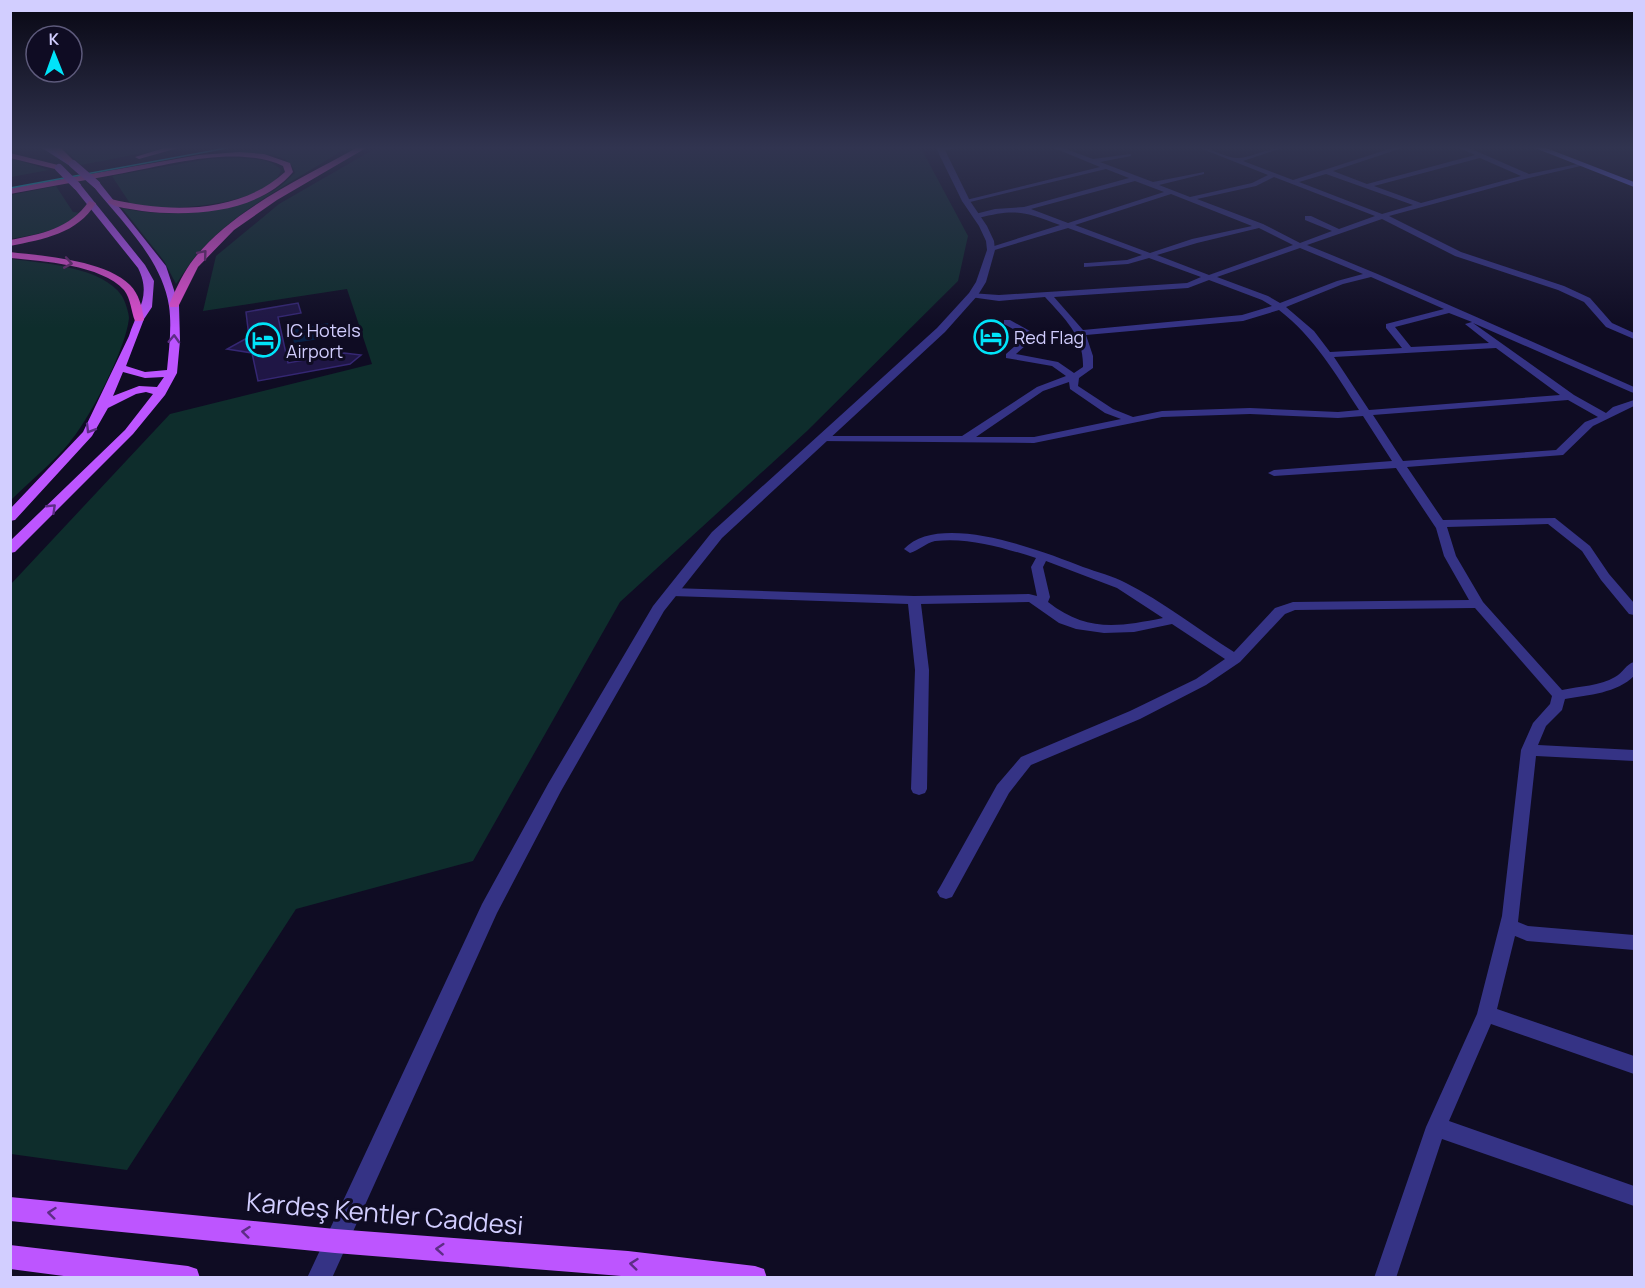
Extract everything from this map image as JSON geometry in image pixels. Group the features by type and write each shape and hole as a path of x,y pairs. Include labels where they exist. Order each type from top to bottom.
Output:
{"highway":[{"path":"10,243 67,228 79,222 89,208"},
{"path":"132,208 154,211 208,208"},
{"path":"174,305 196,261 231,228 264,208"},
{"path":"10,255 88,267 126,286 135,300 139,319"}],"main road":[{"path":"10,517 88,434 104,406 139,319 147,307 149,281 142,267 96,208"},
{"path":"10,549 129,432 161,393 172,373 175,341 174,305 161,266 116,208"},
{"path":"121,367 133,374 145,376 172,373"},
{"path":"104,406 135,390 154,389 161,393"},
{"name":"Kardeş Kentler Caddesi","path":"10,1209 335,1241 628,1263 755,1278"},
{"path":"10,1257 188,1278"}],"street":[{"path":"319,1278 489,910 565,769 658,609 717,536 941,330 973,295 986,271 991,250 990,242 978,216 972,208"},
{"path":"978,216 995,211 1027,208"},
{"path":"991,250 1121,208"},
{"path":"1217,208 1299,245 1375,274 1451,310 1635,390"},
{"path":"1361,208 1458,254 1581,297 1595,308 1609,325 1635,336"},
{"path":"973,295 999,298 1179,287 1382,216 1414,208"},
{"path":"1024,209 1265,297 1282,306 1308,331 1328,355 1439,524 1450,556 1478,604 1559,696"},
{"path":"1308,218 1341,232"},
{"path":"1087,265 1128,262 1195,241 1260,226"},
{"path":"1081,333 1243,318 1282,306 1332,284 1375,274"},
{"path":"964,440 1040,389 1088,368 1085,337 1048,295"},
{"path":"1451,310 1570,397 1605,417"},
{"path":"1409,351 1389,326 1451,310"},
{"path":"1007,322 1032,335 1009,356 1055,364 1074,376"},
{"path":"1328,355 1497,345"},
{"path":"1074,376 1073,387 1109,411 1132,420"},
{"path":"822,439 1034,440 1162,414 1250,411 1338,415 1570,397"},
{"path":"1274,473 1401,466 1559,453 1588,424 1617,409 1635,403"},
{"path":"1439,524 1551,520 1586,549 1605,577 1635,611"},
{"path":"910,549 930,538 958,537 998,543 1043,556 1121,585 1235,659"},
{"path":"1042,602 1044,597 1037,567 1043,556"},
{"path":"672,592 914,600 1029,598 1042,602 1061,619 1086,628 1156,625 1175,620"},
{"path":"914,600 922,670 919,789"},
{"path":"946,892 1003,789 1026,761 1135,715 1201,682 1235,659 1280,611 1293,606 1478,604"},
{"path":"1559,696 1616,683 1629,677 1635,667"},
{"path":"1385,1278 1436,1126 1486,1014 1509,926 1529,750 1540,723 1557,706 1559,696"},
{"path":"1529,750 1635,756"},
{"path":"1509,926 1527,933 1635,943"},
{"path":"1486,1014 1635,1065"},
{"path":"1436,1126 1635,1196"}],"green space":[{"path":"11,208 70,208 73,212 81,213 56,228 11,239"},
{"path":"122,208 159,213 249,208 233,220 197,254 176,284 164,261"},
{"path":"274,208 953,208 968,236 958,281 807,431 620,602 473,861 296,909 127,1170 11,1154 11,584 170,414 372,364 347,289 203,311 216,256"},
{"path":"11,259 71,268 101,279 113,286 122,296 129,318 114,365 97,400 78,431 56,457 11,500"}],"water":[{"path":"328,323 332,337 294,343 291,330"}],"building":[{"name":"IC Hotels Airport","path":"298,303 301,313 278,317 288,363 344,353 361,355 350,364 258,381 252,353 227,349 249,337 246,312"}],"place":[{"name":"Red Flag","path":"991,337"},
{"name":"IC Hotels Airport","path":"263,340"}]}
